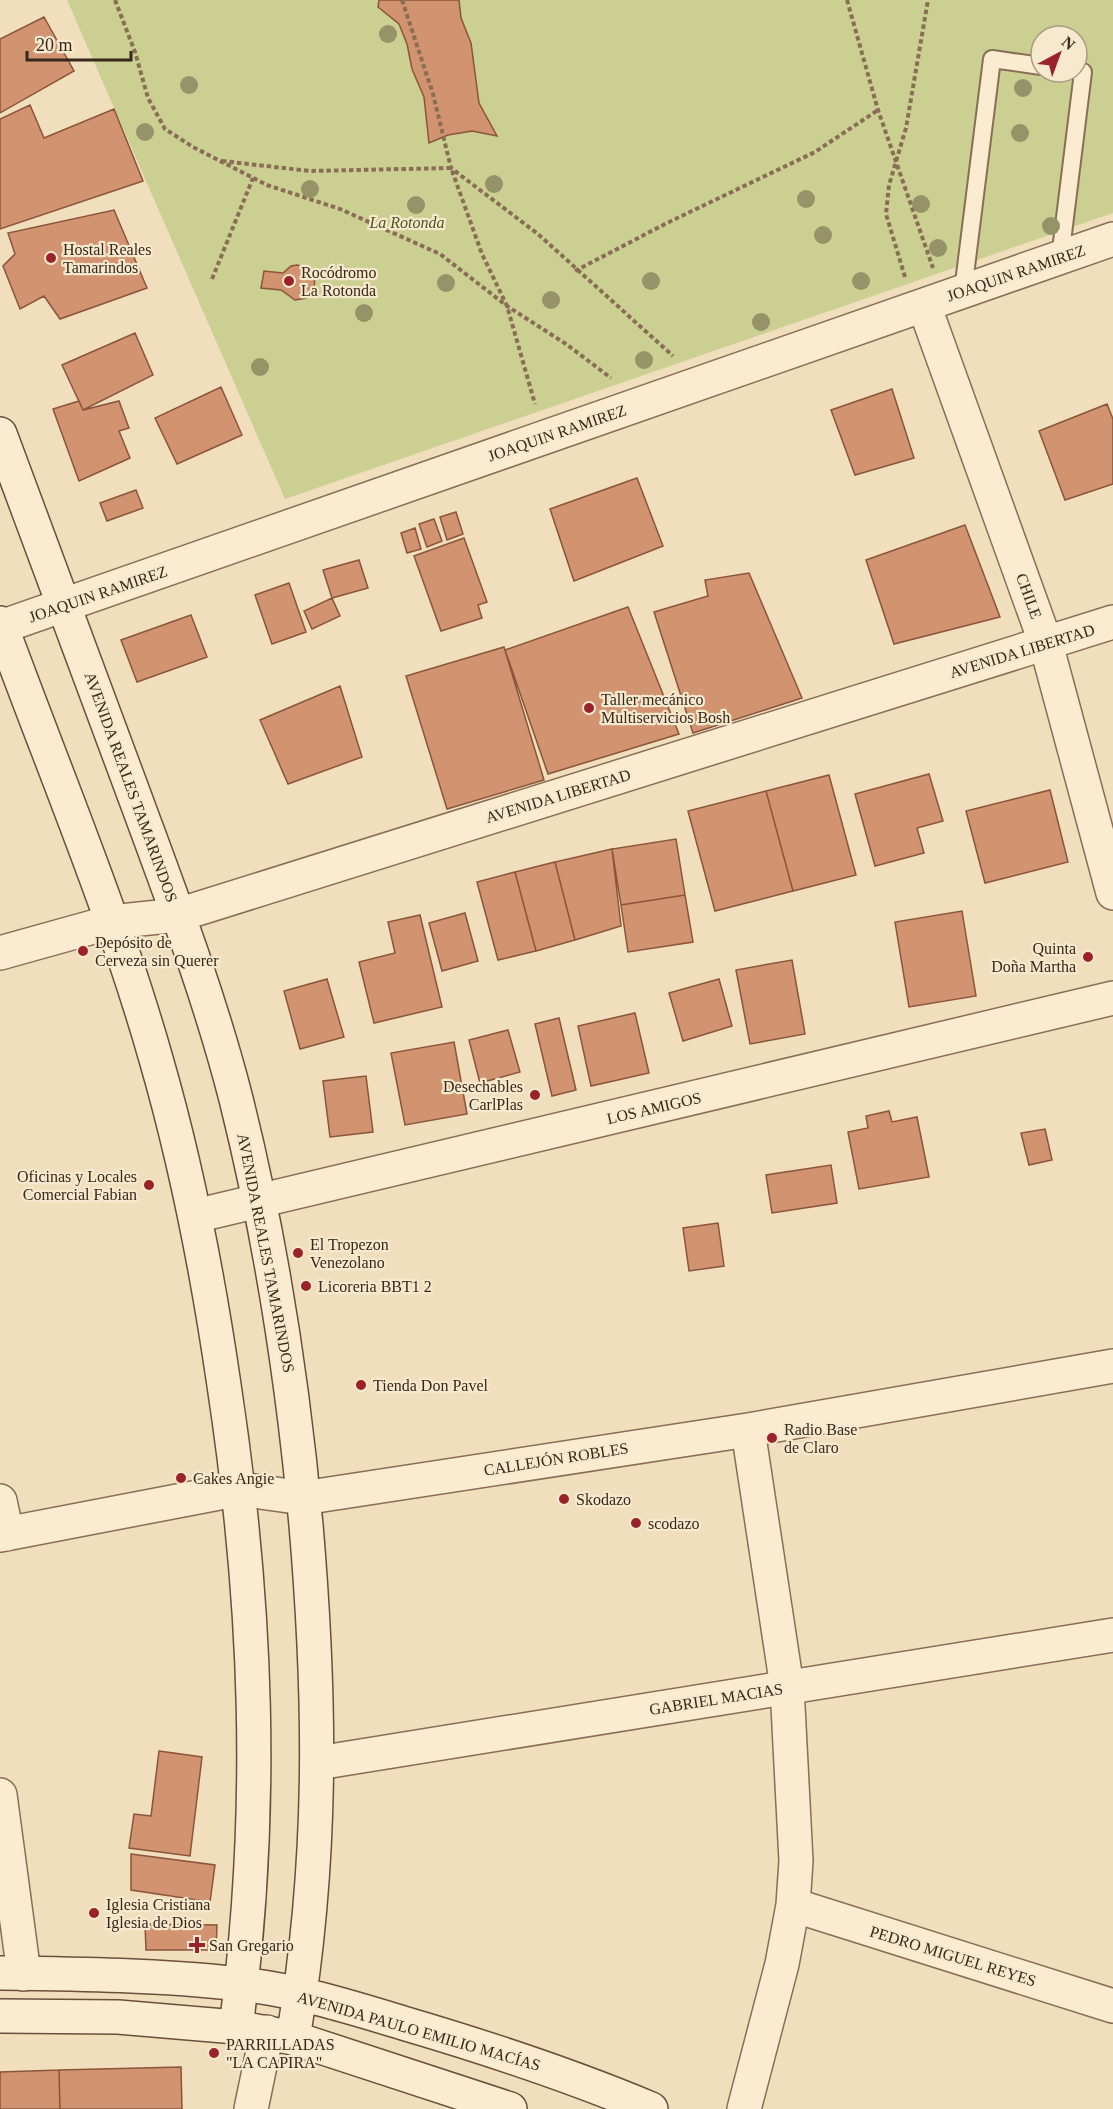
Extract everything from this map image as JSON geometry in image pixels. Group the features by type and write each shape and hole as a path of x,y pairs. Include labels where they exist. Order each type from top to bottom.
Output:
{"street":[{"name":"JOAQUIN RAMIREZ","path":"1,625 65,605 950,283 1060,258 1113,239"},
{"name":"CHILE","path":"916,295 1046,644 1113,893"},
{"name":"AVENIDA REALES TAMARINDOS","path":"0,434 178,915 235,1097 260,1202 293,1401 315,1646 318,1763 314,1883 300,1995 265,2032 251,2109"},
{"name":"AVENIDA LIBERTAD","path":"0,953 111,922 178,915 1113,622"},
{"name":"AVENIDA REALES TAMARINDOS","path":"1,625 111,922 155,1056 195,1216 217,1335 240,1489 254,1661 256,1728 251,1872 241,1984 265,2032"},
{"name":"LOS AMIGOS","path":"195,1216 1113,998"},
{"name":"CALLEJÓN ROBLES","path":"4,1535 240,1489 303,1498 748,1430 1113,1366"},
{"path":"744,2109 782,1964 793,1905 795,1813 787,1687 748,1430"},
{"path":"0,1501 4,1535"},
{"name":"GABRIEL MACIAS","path":"318,1763 1113,1635"},
{"path":"0,1795 12,1974"},
{"name":"PEDRO MIGUEL REYES","path":"793,1905 1113,2006"},
{"name":"AVENIDA PAULO EMILIO MACÍAS","path":"12,1974 241,1984 300,1995 480,2046 560,2072 651,2109"},
{"path":"0,2016 118,2018 265,2032 510,2109"}],"lane":[{"path":"950,283 992,59 1029,64"},
{"path":"1060,258 1082,84"}],"path":[{"path":"115,0 135,52 148,98 165,129 253,178 340,209 440,254 507,306 566,344 617,384"},
{"path":"402,0 433,94 451,168 482,254 507,306 537,411"},
{"path":"847,0 878,110 896,161 950,283"},
{"path":"916,295 886,214 896,161 906,128 928,0"},
{"path":"575,271 667,223 814,152 878,110"},
{"path":"218,160 310,171 451,168 538,234 575,271 680,362"},
{"path":"212,279 253,178"}],"green space":[{"name":"La Rotonda","path":"67,0 1113,0 1113,213 285,499"}],"building":[{"path":"379,0 459,0 461,18 471,43 479,103 497,136 472,131 448,135 429,143 424,97 412,69 407,44 399,24 378,7"},
{"path":"44,17 74,71 0,113 0,39"},
{"path":"30,105 44,138 114,109 143,181 0,229 0,119"},
{"path":"114,210 147,288 60,319 44,296 20,309 3,266 15,254 8,233"},
{"name":"Rocódromo La Rotonda","path":"291,266 309,268 315,278 314,289 307,298 295,300 281,290 261,288 264,271 283,273"},
{"path":"135,333 153,375 83,410 62,365"},
{"path":"221,387 242,435 177,464 155,418"},
{"path":"892,389 914,458 855,475 831,410"},
{"path":"79,401 83,410 119,401 129,428 119,431 130,458 79,481 53,409"},
{"path":"1107,404 1113,419 1113,484 1065,500 1039,431"},
{"path":"637,478 663,546 574,581 550,509"},
{"path":"136,490 143,508 107,521 100,503"},
{"path":"456,512 463,534 447,540 440,517"},
{"path":"434,519 442,541 427,547 419,524"},
{"path":"965,525 1000,617 894,644 866,560"},
{"path":"415,528 421,549 407,553 401,533"},
{"path":"464,538 487,602 478,605 482,618 441,631 414,556"},
{"path":"359,560 368,588 332,598 323,570"},
{"path":"749,573 802,698 693,733 654,612 708,596 705,580"},
{"path":"289,583 306,632 272,644 255,595"},
{"path":"332,598 340,616 312,629 304,611"},
{"path":"628,607 679,734 548,774 505,650"},
{"path":"191,615 207,657 137,682 121,640"},
{"path":"504,647 544,780 447,809 406,676"},
{"path":"340,686 362,757 288,784 260,720"},
{"path":"929,774 943,821 917,828 924,853 875,866 855,794"},
{"path":"829,775 856,875 793,891 766,791"},
{"path":"1050,790 1068,862 985,883 966,811"},
{"path":"766,791 793,891 715,911 688,811"},
{"path":"676,839 685,895 621,905 612,849"},
{"path":"612,849 621,926 575,940 555,862"},
{"path":"555,862 575,940 536,951 515,872"},
{"path":"515,872 536,951 498,960 477,882"},
{"path":"685,895 693,942 628,952 621,905"},
{"path":"962,911 976,996 909,1007 895,922"},
{"path":"465,913 478,961 442,971 429,923"},
{"path":"420,915 442,1007 374,1023 359,962 395,953 388,922"},
{"path":"792,960 805,1034 750,1044 736,970"},
{"path":"327,979 344,1037 300,1049 284,991"},
{"path":"719,979 732,1026 683,1041 669,993"},
{"path":"635,1013 649,1073 591,1086 578,1026"},
{"path":"559,1018 576,1090 552,1096 535,1024"},
{"path":"508,1030 520,1072 480,1083 469,1040"},
{"path":"454,1042 467,1114 405,1125 391,1053"},
{"path":"366,1076 373,1132 330,1137 323,1081"},
{"path":"889,1111 892,1122 917,1117 929,1177 859,1189 848,1132 868,1128 866,1116"},
{"path":"1045,1129 1052,1160 1029,1165 1021,1133"},
{"path":"831,1165 837,1203 772,1213 766,1175"},
{"path":"718,1223 724,1266 689,1271 683,1228"},
{"path":"159,1751 202,1757 190,1856 129,1848 134,1814 151,1816"},
{"path":"131,1854 215,1865 210,1902 131,1890"},
{"path":"145,1924 217,1925 216,1950 146,1950"},
{"path":"181,2067 182,2109 60,2109 59,2070"},
{"path":"59,2070 60,2109 0,2109 0,2072"}],"place":[{"name":"Hostal Reales Tamarindos","path":"51,258"},
{"name":"Rocódromo La Rotonda","path":"289,281"},
{"name":"Taller mecánico Multiservicios Bosh","path":"589,708"},
{"name":"Depósito de Cerveza sin Querer","path":"83,951"},
{"name":"Quinta Doña Martha","path":"1088,957"},
{"name":"Desechables CarlPlas","path":"535,1095"},
{"name":"Oficinas y Locales Comercial Fabian","path":"149,1185"},
{"name":"El Tropezon Venezolano","path":"298,1253"},
{"name":"Licoreria BBT1 2","path":"306,1286"},
{"name":"Tienda Don Pavel","path":"361,1385"},
{"name":"Radio Base de Claro","path":"772,1438"},
{"name":"Cakes Angie","path":"181,1478"},
{"name":"Skodazo","path":"564,1499"},
{"name":"scodazo","path":"636,1523"},
{"name":"Iglesia Cristiana Iglesia de Dios","path":"94,1913"},
{"name":"San Gregario","path":"197,1945"},
{"name":"PARRILLADAS \"LA CAPIRA\"","path":"214,2053"}]}
